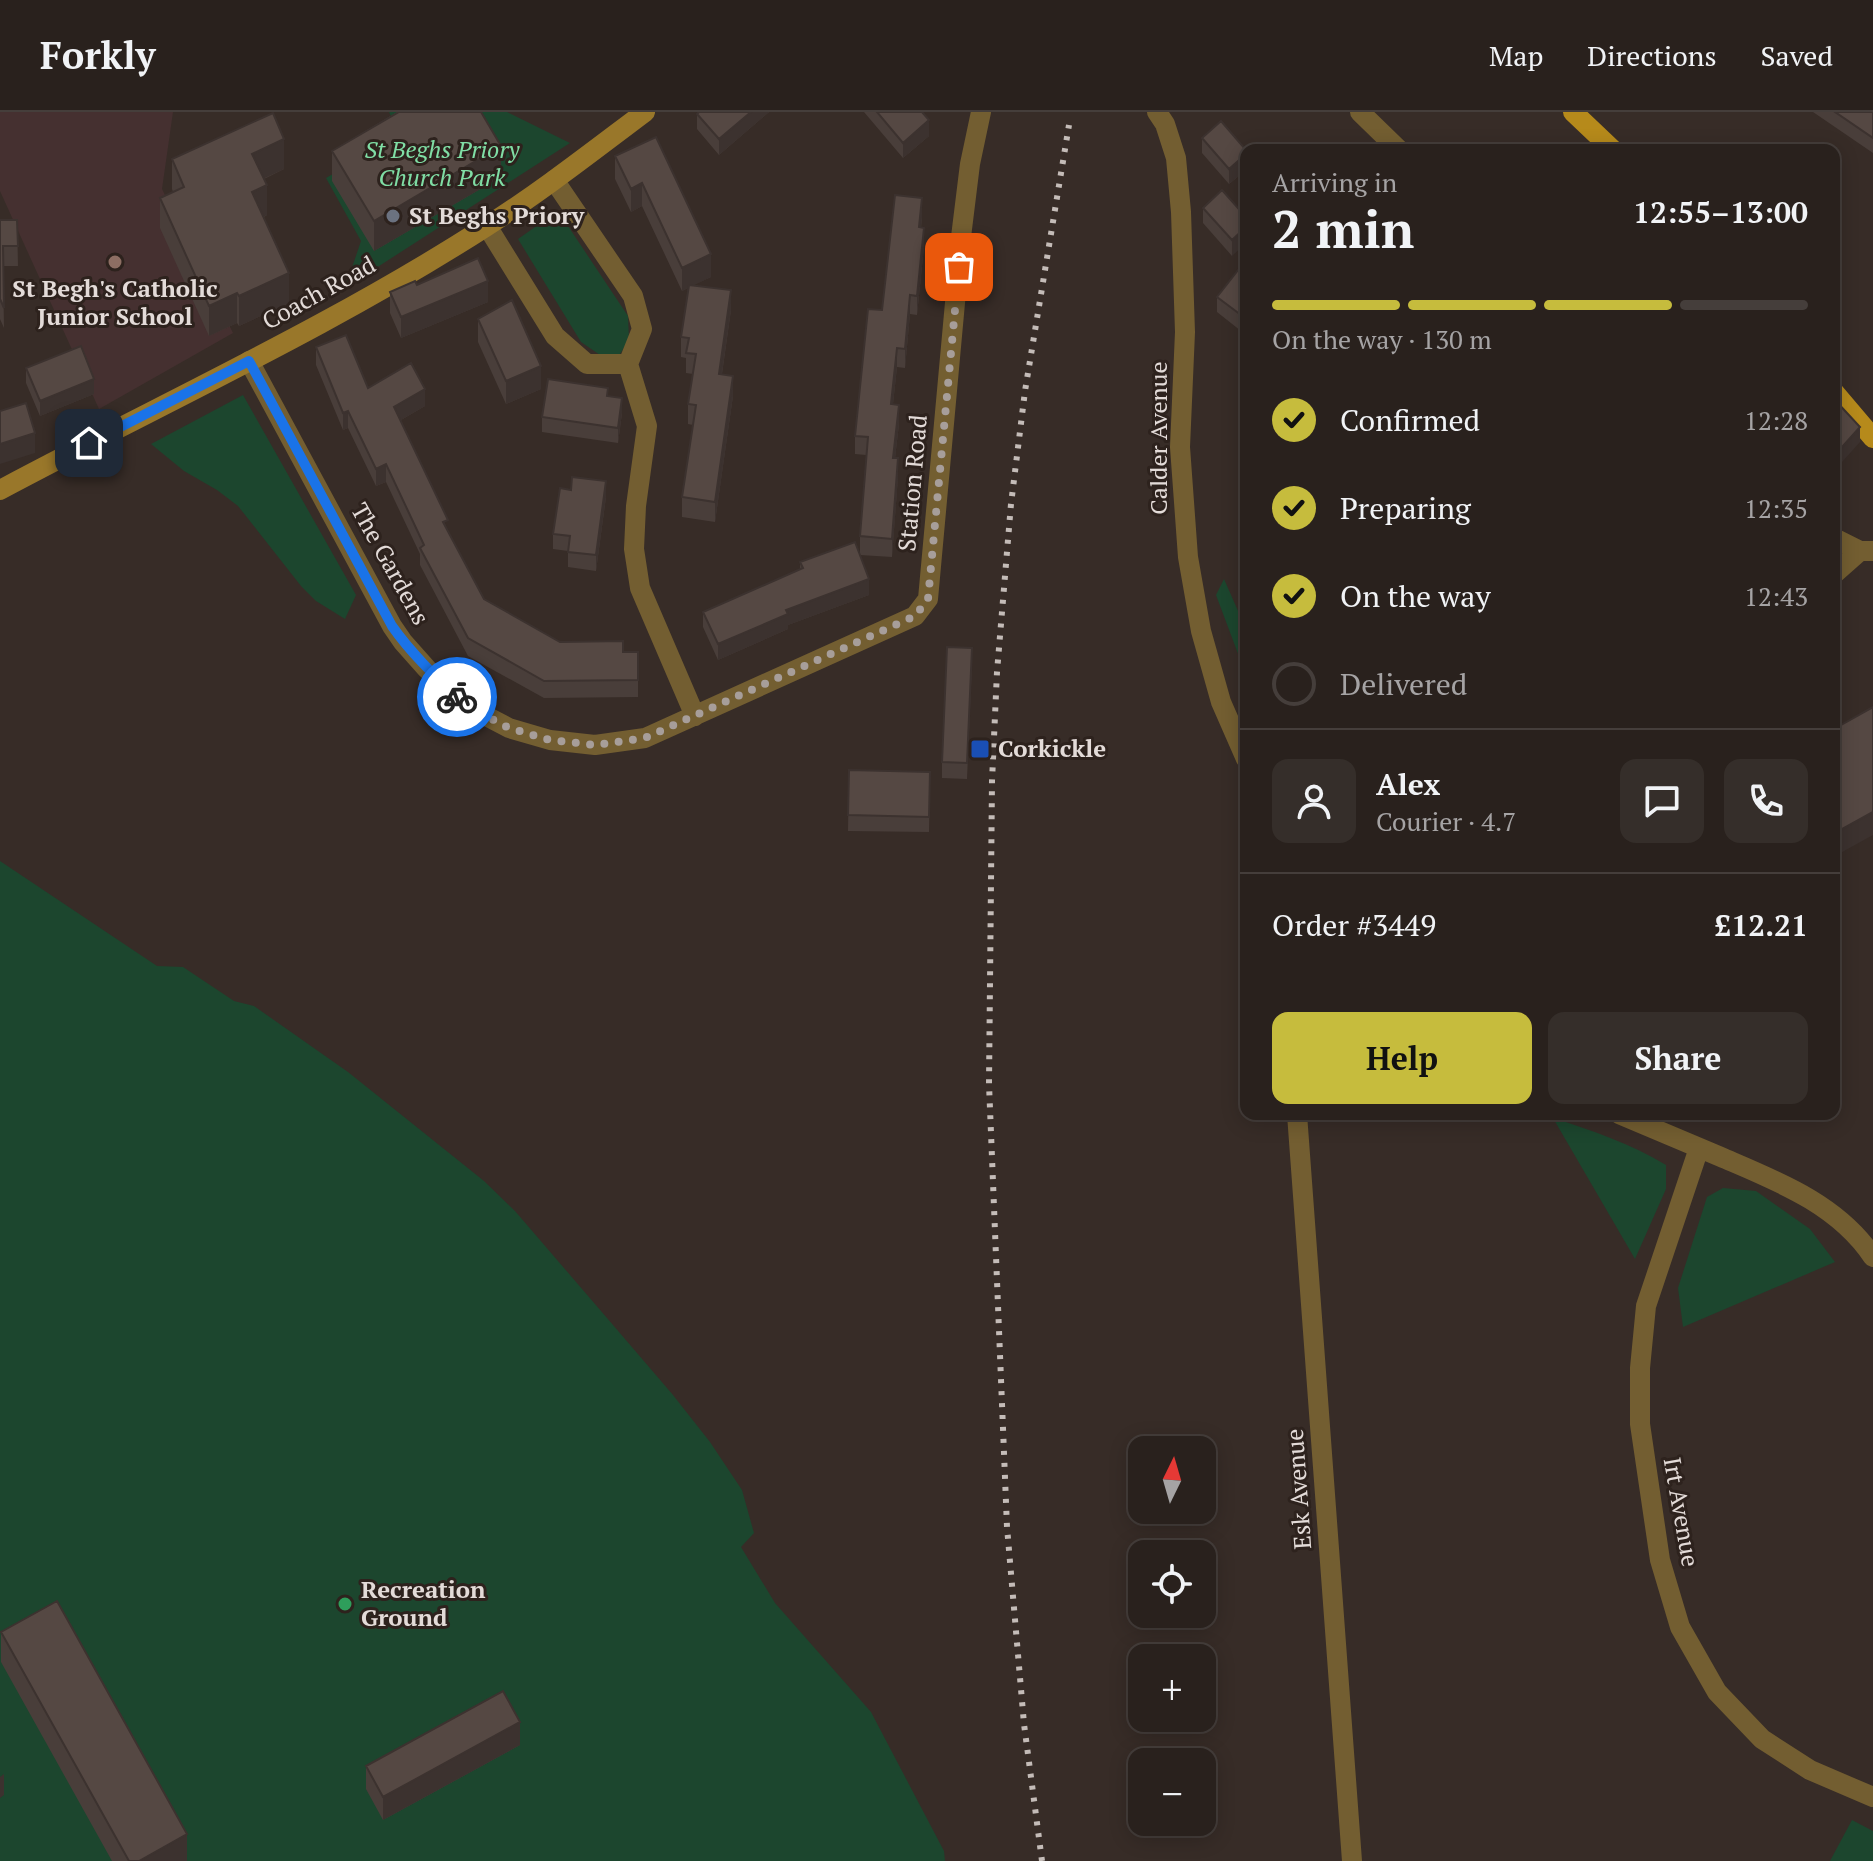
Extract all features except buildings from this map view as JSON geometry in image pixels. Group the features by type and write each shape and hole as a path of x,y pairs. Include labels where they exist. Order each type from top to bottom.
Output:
{"main road":[{"path":"1573,112 1607,144"},
{"path":"1840,399 1873,438"}],"street":[{"name":"Coach Road","path":"0,490 369,297 487,226 645,112"},
{"name":"Station Road","path":"695,716 915,616 928,599 961,237 970,164 981,112"},
{"name":"Calder Avenue","path":"1157,112 1165,124 1176,158 1181,212 1185,332 1180,447 1188,557 1201,631 1221,702 1240,745"},
{"path":"1360,112 1393,144"},
{"path":"554,180 633,296 642,329 628,364 647,426 636,506 634,549 640,588 695,716"},
{"path":"487,226 555,336 587,364 628,364"},
{"name":"The Gardens","path":"249,361 392,626 427,669 465,705 509,728 550,740 595,745 645,738 695,716"},
{"path":"1840,540 1867,551"},
{"path":"1840,570 1867,551"},
{"name":"Esk Avenue","path":"1297,1120 1352,1861"},
{"path":"1633,1120 1777,1181 1822,1205 1861,1239 1873,1257"},
{"name":"Irt Avenue","path":"1699,1148 1646,1306 1640,1368 1640,1424 1660,1560 1680,1627 1717,1692 1762,1739 1810,1770 1873,1797"}],"shaded area":[{"name":"St Begh's Catholic Junior School","path":"0,112 173,112 162,189 233,333 99,409 0,191"}],"green space":[{"name":"St Beghs Priory Church Park","path":"389,112 507,112 570,143 345,288 361,241 326,178 400,135"},
{"path":"558,211 628,316 629,340 620,354 600,355 581,342 518,239"},
{"path":"243,395 356,595 345,619 316,601 301,586 238,506 184,471 151,444"},
{"path":"1224,579 1240,615 1240,659 1216,595"},
{"path":"0,861 157,966 183,967 234,1001 254,1006 348,1072 484,1181 515,1211 673,1395 742,1490 754,1533 741,1547 775,1603 871,1712 944,1851 945,1861 0,1861"},
{"path":"1554,1120 1625,1144 1666,1165 1666,1189 1635,1259"},
{"path":"1723,1188 1756,1191 1810,1229 1835,1262 1683,1327 1678,1288 1707,1197"},
{"path":"1852,1820 1873,1831 1873,1861 1830,1861"}],"railway":[{"path":"1042,1861 1024,1724 1007,1527 989,1084 992,781 997,672 1011,504 1025,391 1069,125"}],"way so far":[{"path":"457,697 465,705 509,728 550,740 595,745 645,738 915,616 928,599 959,267"}],"place":[{"name":"St Beghs Priory","path":"393,216"},
{"name":"St Begh's Catholic Junior School","path":"115,262"},
{"name":"Corkickle","path":"980,749"},
{"name":"Recreation Ground","path":"345,1604"}],"route":[{"path":"89,443 249,361 392,626 427,669 457,697"}]}
